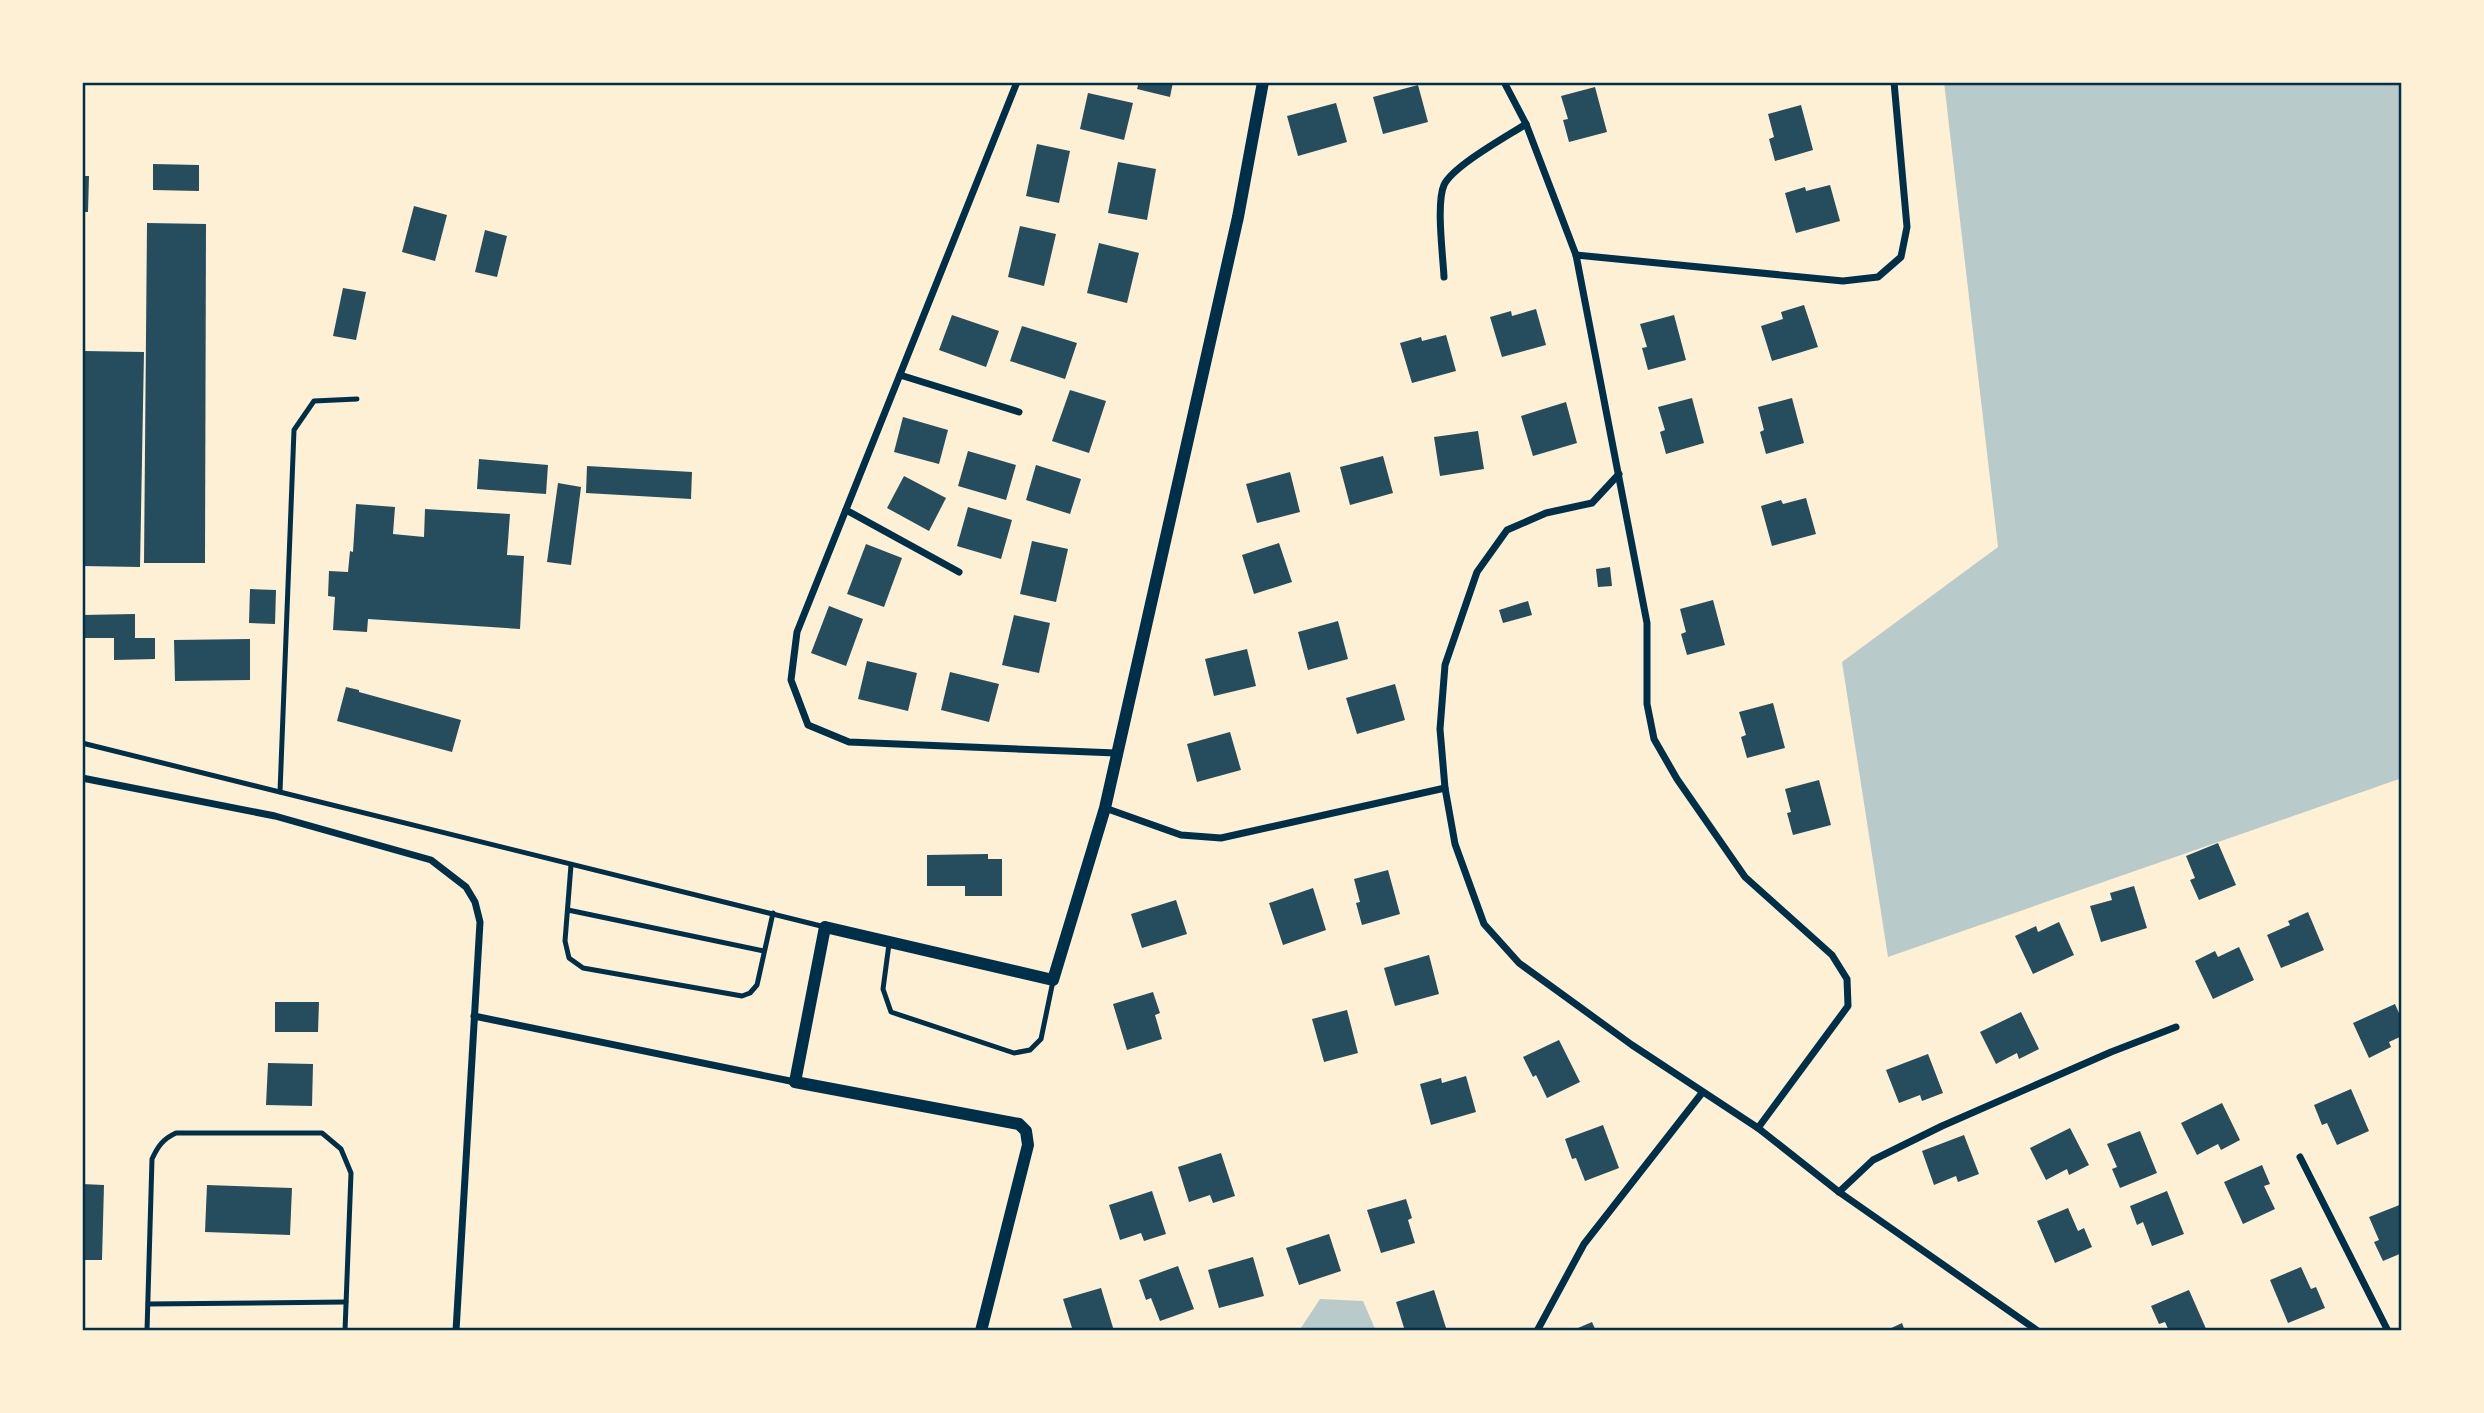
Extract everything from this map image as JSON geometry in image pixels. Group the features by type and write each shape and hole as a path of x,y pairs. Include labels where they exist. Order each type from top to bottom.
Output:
{"street":[{"path":"1017,82 797,632 791,680 808,725 849,741 1116,753"},
{"path":"794,1082 825,927 1053,980 1105,808 1238,217 1263,82"},
{"path":"1504,82 1526,124 1576,255 1647,623 1647,704 1654,739 1677,779 1745,877 1832,955 1847,979 1848,1006 1758,1128"},
{"path":"1576,255 1843,281 1878,277 1901,257 1907,228 1895,82"},
{"path":"1444,277 1440,208 1444,185 1463,166 1526,124"},
{"path":"900,375 1019,412"},
{"path":"1619,474 1592,503 1546,513 1507,530 1477,572 1445,665 1440,729 1445,788 1455,844 1483,924 1519,963 1632,1045 1758,1128 1839,1192 2038,1331"},
{"path":"846,510 959,572"},
{"path":"82,778 275,816 431,860 466,887 475,902 480,922 456,1331"},
{"path":"1105,808 1181,835 1221,838 1445,788"},
{"path":"474,1016 794,1082 1019,1124 1026,1131 1028,1145 981,1331"},
{"path":"1839,1192 1872,1160 2111,1052 2176,1027"},
{"path":"1537,1331 1584,1244 1702,1093"},
{"path":"2300,1157 2388,1331"}],"lane":[{"path":"280,792 294,430 314,401 357,399"},
{"path":"82,743 825,927"},
{"path":"571,865 565,940 569,958 583,968 742,996 750,993 757,985 773,913"},
{"path":"568,910 764,951"},
{"path":"890,941 883,989 891,1012 1014,1053 1030,1050 1041,1039 1053,980"},
{"path":"147,1331 152,1159 165,1138 176,1133 322,1133 341,1149 351,1173 345,1331"},
{"path":"148,1304 346,1302"}],"shaded area":[{"path":"1944,82 2402,82 2402,778 1888,957 1842,662 1998,547"},
{"path":"1320,1299 1363,1301 1376,1331 1299,1331"}],"building":[{"path":"1139,82 1173,82 1170,97 1137,89"},
{"path":"1418,85 1428,122 1383,134 1373,97"},
{"path":"1595,87 1607,132 1569,142 1563,120 1568,119 1561,96"},
{"path":"1088,93 1133,103 1124,140 1080,129"},
{"path":"1336,103 1347,142 1298,156 1287,116"},
{"path":"1801,105 1813,150 1775,161 1769,139 1774,137 1768,114"},
{"path":"1037,144 1070,151 1059,203 1026,196"},
{"path":"1118,162 1156,169 1147,220 1108,213"},
{"path":"153,164 199,165 199,191 153,190"},
{"path":"82,176 89,176 88,212 82,212"},
{"path":"1830,185 1840,221 1796,233 1785,193 1805,187 1806,191"},
{"path":"414,206 447,215 435,261 402,252"},
{"path":"147,223 206,224 205,563 144,563"},
{"path":"1020,226 1056,234 1044,286 1008,277"},
{"path":"485,230 507,236 497,277 475,272"},
{"path":"1099,243 1139,253 1127,303 1087,293"},
{"path":"343,288 366,292 356,340 333,336"},
{"path":"1804,305 1818,347 1772,361 1761,326 1783,319 1781,312"},
{"path":"1536,309 1546,345 1502,357 1490,317 1511,311 1512,316"},
{"path":"952,315 999,331 986,367 939,350"},
{"path":"1674,315 1686,360 1648,370 1642,348 1647,347 1640,324"},
{"path":"1022,326 1077,343 1065,379 1010,361"},
{"path":"1446,335 1456,371 1412,383 1400,343 1421,337 1422,341"},
{"path":"85,351 144,352 140,567 82,566"},
{"path":"1070,390 1106,401 1089,453 1052,441"},
{"path":"1692,398 1704,443 1666,454 1660,432 1665,430 1658,407"},
{"path":"1792,398 1804,443 1766,454 1760,432 1764,430 1758,407"},
{"path":"1566,402 1577,443 1533,456 1521,416"},
{"path":"903,417 948,430 939,464 894,452"},
{"path":"1478,431 1484,469 1440,476 1434,437"},
{"path":"968,451 1016,465 1006,500 958,486"},
{"path":"1383,456 1393,493 1350,505 1340,467"},
{"path":"479,459 548,465 546,494 477,489"},
{"path":"1036,465 1081,479 1070,514 1026,500"},
{"path":"587,466 692,472 691,499 586,493"},
{"path":"1290,472 1300,512 1257,523 1246,484"},
{"path":"904,476 946,498 929,531 887,508"},
{"path":"558,483 581,487 571,565 547,562"},
{"path":"1806,498 1816,534 1772,546 1761,506 1781,500 1783,504"},
{"path":"356,504 395,507 393,534 424,537 425,509 510,514 507,555 524,556 520,629 368,619 367,632 333,630 335,597 328,596 329,571 348,572 350,551 353,552"},
{"path":"968,507 1012,520 1001,559 957,546"},
{"path":"1032,541 1068,549 1056,602 1020,594"},
{"path":"1279,543 1292,582 1254,594 1242,555"},
{"path":"866,544 902,558 884,607 847,594"},
{"path":"1610,567 1612,586 1598,587 1596,569"},
{"path":"250,589 276,590 275,624 249,623"},
{"path":"1713,600 1725,645 1687,655 1681,634 1686,632 1680,609"},
{"path":"1528,601 1532,615 1503,623 1499,610"},
{"path":"829,606 863,619 846,666 811,653"},
{"path":"135,614 135,638 155,638 155,659 114,660 114,638 82,638 82,615"},
{"path":"1014,615 1050,623 1039,673 1002,665"},
{"path":"1338,621 1348,659 1308,670 1298,632"},
{"path":"250,639 250,680 175,681 174,640"},
{"path":"1247,649 1256,686 1214,696 1205,659"},
{"path":"867,661 917,673 908,711 858,699"},
{"path":"950,672 999,684 989,722 941,710"},
{"path":"1395,684 1405,720 1357,734 1346,698"},
{"path":"346,687 461,720 452,752 337,721"},
{"path":"1773,703 1785,748 1747,758 1741,737 1746,735 1739,712"},
{"path":"1230,732 1241,770 1197,782 1187,744"},
{"path":"1819,780 1831,825 1793,835 1787,813 1791,812 1785,789"},
{"path":"2218,843 2236,885 2199,900 2190,880 2195,878 2186,856"},
{"path":"988,854 988,859 1002,859 1002,896 965,896 965,886 927,886 927,855"},
{"path":"1388,870 1400,914 1362,925 1356,903 1360,902 1354,879"},
{"path":"2134,886 2147,928 2101,942 2090,906 2112,900 2110,893"},
{"path":"1313,888 1326,930 1283,945 1269,903"},
{"path":"1176,900 1187,934 1142,948 1131,914"},
{"path":"2308,912 2324,950 2281,968 2267,935 2290,925 2288,921"},
{"path":"2059,922 2074,955 2033,974 2015,936 2036,926 2038,932"},
{"path":"2239,947 2254,980 2213,999 2195,961 2215,951 2218,957"},
{"path":"1429,955 1439,994 1395,1006 1384,968"},
{"path":"1153,992 1160,1013 1155,1015 1162,1039 1127,1050 1113,1004"},
{"path":"275,1002 319,1002 318,1032 275,1032"},
{"path":"2395,1004 2402,1020 2402,1036 2389,1042 2391,1047 2369,1058 2353,1023"},
{"path":"1347,1010 1358,1053 1324,1062 1312,1019"},
{"path":"2021,1012 2039,1049 2019,1059 2017,1053 1996,1064 1980,1032"},
{"path":"1559,1040 1580,1082 1547,1098 1536,1075 1533,1077 1523,1057"},
{"path":"1928,1054 1943,1093 1922,1101 1920,1095 1899,1103 1886,1070"},
{"path":"268,1063 313,1064 312,1106 266,1105"},
{"path":"1466,1076 1476,1112 1431,1125 1420,1084 1441,1078 1442,1083"},
{"path":"2351,1089 2369,1131 2337,1145 2327,1123 2322,1125 2314,1105"},
{"path":"2222,1103 2240,1140 2221,1150 2218,1144 2197,1155 2181,1123"},
{"path":"1603,1125 1619,1168 1585,1181 1576,1158 1572,1159 1565,1139"},
{"path":"2070,1128 2089,1165 2069,1175 2067,1169 2046,1180 2030,1148"},
{"path":"2140,1131 2157,1173 2120,1188 2112,1169 2117,1167 2107,1144"},
{"path":"1964,1135 1979,1174 1958,1182 1956,1176 1934,1185 1922,1151"},
{"path":"1221,1153 1235,1196 1213,1203 1210,1195 1189,1202 1178,1167"},
{"path":"2262,1165 2270,1184 2264,1186 2275,1209 2243,1224 2224,1182"},
{"path":"82,1184 104,1185 102,1260 82,1260"},
{"path":"207,1185 292,1188 290,1235 205,1232"},
{"path":"1152,1191 1166,1234 1144,1241 1141,1233 1120,1240 1109,1205"},
{"path":"2167,1191 2184,1234 2152,1246 2143,1222 2137,1225 2130,1206"},
{"path":"1406,1199 1412,1218 1408,1220 1415,1243 1381,1253 1367,1210"},
{"path":"2402,1204 2402,1253 2383,1261 2374,1242 2379,1240 2369,1217"},
{"path":"2068,1208 2078,1231 2084,1228 2092,1247 2055,1263 2037,1221"},
{"path":"1329,1234 1341,1271 1299,1285 1286,1248"},
{"path":"1253,1257 1264,1296 1219,1308 1208,1270"},
{"path":"1178,1266 1194,1309 1160,1321 1151,1298 1146,1300 1139,1280"},
{"path":"2301,1267 2311,1289 2316,1287 2325,1308 2288,1323 2270,1280"},
{"path":"1101,1288 1114,1331 1073,1331 1063,1299"},
{"path":"1434,1290 1447,1331 1405,1331 1396,1302"},
{"path":"2189,1290 2207,1331 2169,1331 2165,1322 2159,1324 2151,1306"},
{"path":"1592,1322 1596,1331 1571,1331"},
{"path":"1902,1323 1905,1331 1885,1331"}]}
